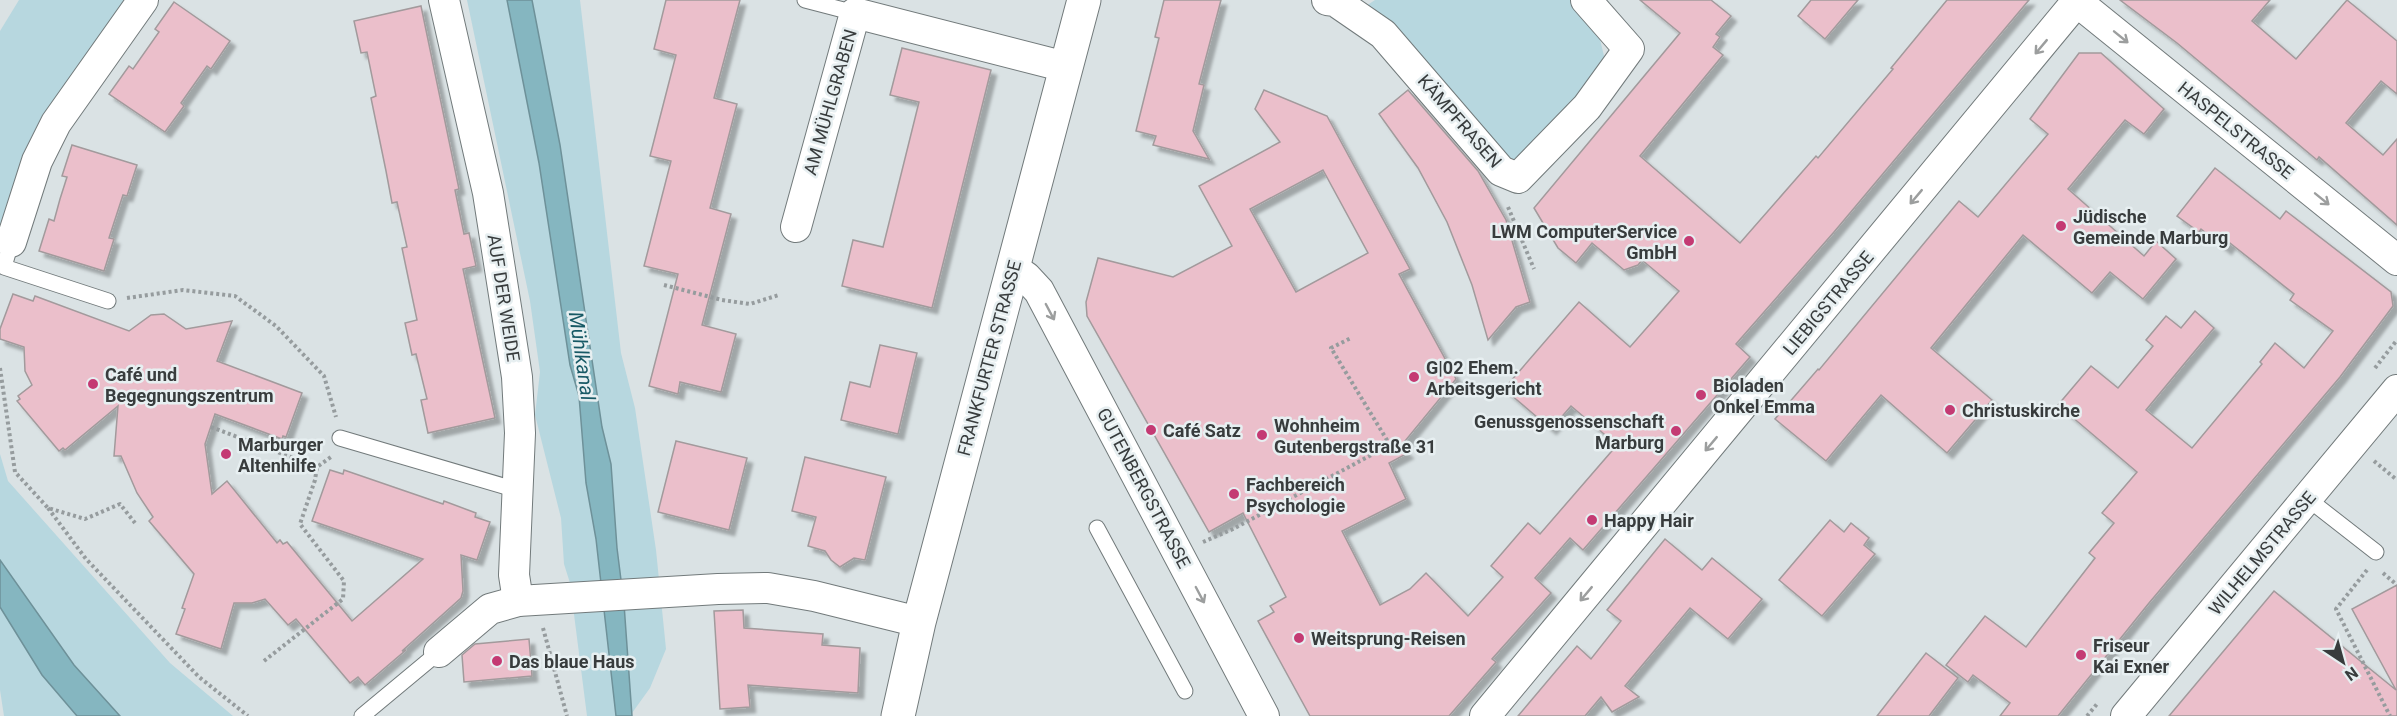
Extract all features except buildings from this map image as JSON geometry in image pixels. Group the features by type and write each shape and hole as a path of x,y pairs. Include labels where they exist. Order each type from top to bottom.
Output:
{"street":[{"path":"11,242 37,161 56,123 143,0"},
{"name":"AUF DER WEIDE","path":"444,0 488,193 515,365 520,433 514,575 538,600"},
{"name":"FRANKFURTER STRASSE","path":"898,716 919,622 1084,0"},
{"name":"KÄMPFRASEN","path":"1333,0 1383,34 1501,171 1518,178 1587,107 1629,49 1586,0"},
{"name":"HASPELSTRASSE","path":"2077,1 2397,260"},
{"name":"LIEBIGSTRASSE","path":"1485,716 2077,1"},
{"name":"AM MÜHLGRABEN","path":"796,227 857,7 1066,67"},
{"name":"GUTENBERGSTRASSE","path":"1013,268 1026,277 1039,291 1264,716"},
{"name":"WILHELMSTRASSE","path":"2127,716 2397,390"},
{"path":"439,651 490,609 538,600 669,592 768,588 814,596 919,622"}],"lane":[{"path":"805,0 857,7"},
{"path":"11,242 4,267 108,301"},
{"path":"340,438 517,490"},
{"path":"2308,499 2374,558"},
{"path":"1097,528 1185,691"},
{"path":"362,716 439,651"}],"path":[{"path":"1501,171 1507,203 1534,269"},
{"path":"664,285 722,300 750,304 779,295"},
{"path":"108,301 183,290 235,296 276,326 324,376 340,428 342,450 317,467 300,524 344,581 343,599 264,661"},
{"path":"1178,554 1233,529 1390,446 1331,348 1351,338"},
{"path":"0,368 15,472 48,508 86,559 191,668 248,716"},
{"path":"211,427 317,467"},
{"path":"48,508 85,519 120,504 135,523"},
{"path":"2374,558 2336,609 2390,716"},
{"path":"538,600 567,716"}],"shaded area":[{"path":"19,0 129,0 0,248 0,31"},
{"path":"467,0 507,0 539,163 570,365 579,396 586,483 596,539 616,716 587,716 570,583 564,564 561,518 535,415 540,372 530,301"},
{"path":"532,0 580,0 621,353 635,408 656,550 666,649 650,688 632,713 611,464 602,427 560,145"},
{"path":"1375,0 1572,0 1595,19 1605,60 1529,156 1499,163 1360,10"},
{"path":"0,454 8,481 170,663 233,716 120,716 74,665 0,560"},
{"path":"0,607 42,675 77,716 4,716 0,690"}],"water":[{"name":"Mühlkanal","path":"507,0 532,0 560,145 602,427 611,464 632,716 616,716 596,539 586,483 579,396 570,365 539,163"},
{"path":"0,560 74,665 120,716 77,716 42,675 0,607"}],"place":[{"name":"Jüdische Gemeinde Marburg","path":"2061,226"},
{"name":"LWM ComputerService GmbH","path":"1689,241"},
{"name":"G|02 Ehem. Arbeitsgericht","path":"1414,377"},
{"name":"Café und Begegnungszentrum","path":"93,384"},
{"name":"Bioladen Onkel Emma","path":"1701,395"},
{"name":"Christuskirche","path":"1950,410"},
{"name":"Café Satz","path":"1151,430"},
{"name":"Genussgenossenschaft Marburg","path":"1676,431"},
{"name":"Wohnheim Gutenbergstraße 31","path":"1262,435"},
{"name":"Marburger Altenhilfe","path":"226,454"},
{"name":"Fachbereich Psychologie","path":"1234,494"},
{"name":"Happy Hair","path":"1592,520"},
{"name":"Weitsprung-Reisen","path":"1299,638"},
{"name":"Friseur Kai Exner","path":"2081,655"},
{"name":"Das blaue Haus","path":"497,661"}]}
